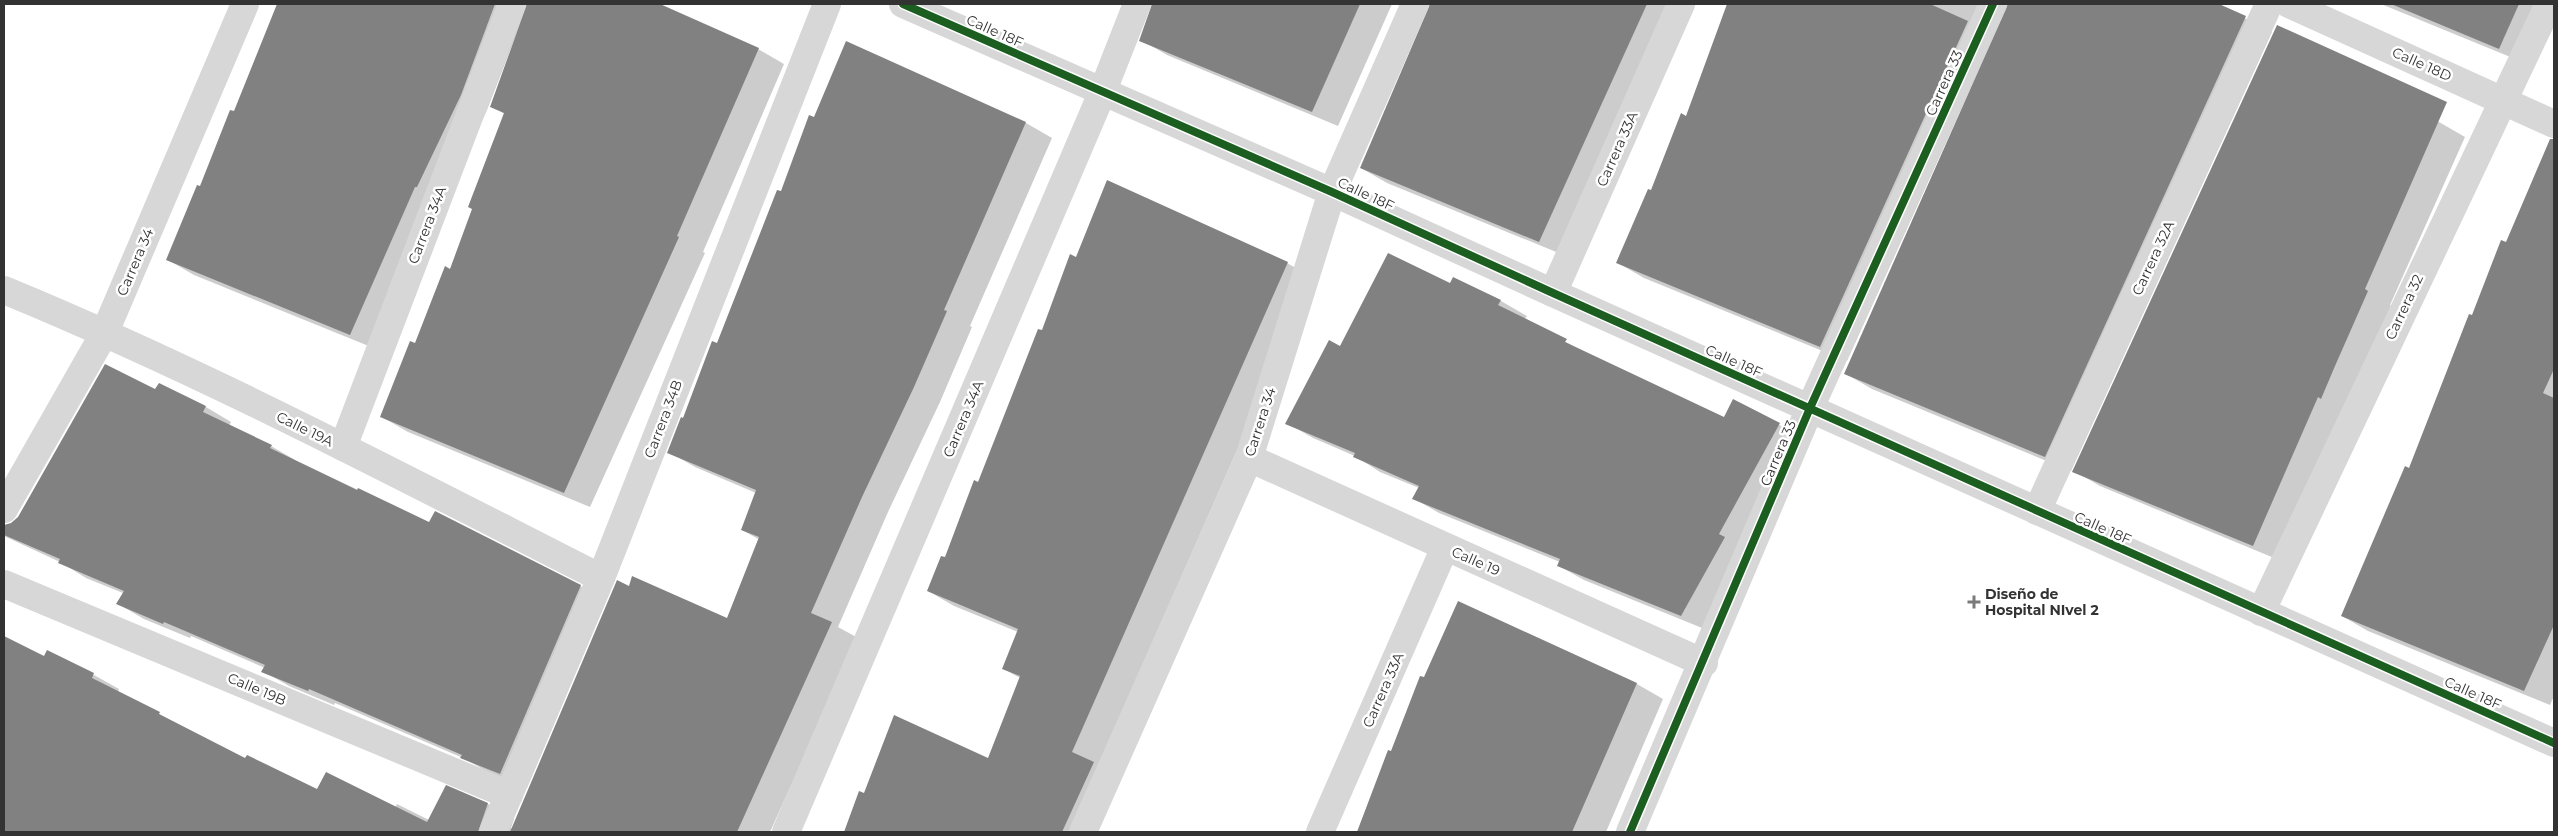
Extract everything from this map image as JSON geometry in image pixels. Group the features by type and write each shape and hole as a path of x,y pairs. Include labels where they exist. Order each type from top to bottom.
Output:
{"street":[{"name":"Carrera 34","path":"4,509 105,332 245,4"},
{"name":"Carrera 34A","path":"343,447 512,4"},
{"name":"Carrera 34B","path":"493,832 601,578 827,4"},
{"name":"Calle 18F","path":"903,4 1102,93 1332,192 1553,294 2554,743"},
{"name":"Carrera 34A","path":"786,832 1102,93 1137,4"},
{"name":"Carrera 34","path":"1083,832 1249,458 1332,192 1415,4"},
{"name":"Carrera 33A","path":"1553,294 1681,4"},
{"name":"Carrera 33","path":"1630,832 1704,663 1810,408 1993,4"},
{"name":"Carrera 32A","path":"2037,511 2269,4"},
{"name":"Calle 18D","path":"2289,4 2554,124"},
{"name":"Carrera 32","path":"2261,612 2549,4"},
{"name":"Calle 19A","path":"4,290 105,332 343,447 601,578"},
{"name":"Calle 19","path":"1249,458 1704,663"},
{"name":"Carrera 33A","path":"1320,832 1445,547"},
{"name":"Calle 19B","path":"4,584 509,795"}],"building":[{"path":"277,4 495,4 461,95 417,187 415,187 350,335 166,260 197,185 200,186 230,110 234,111"},
{"path":"527,4 660,4 759,48 677,236 679,237 564,493 380,417 410,341 415,343 445,266 450,269 472,209 468,207 504,113 490,107"},
{"path":"1152,4 1360,4 1312,112 1139,41"},
{"path":"1430,4 1647,4 1539,242 1360,168"},
{"path":"1727,4 1930,4 1968,21 1820,347 1616,263 1648,189 1651,190 1681,113 1686,116"},
{"path":"2008,4 2219,4 2246,16 2045,457 1844,374"},
{"path":"2391,4 2519,4 2499,49"},
{"path":"2277,25 2447,102 2365,289 2368,291 2321,399 2318,397 2253,546 2072,472"},
{"path":"846,41 1026,122 944,310 947,311 914,387 862,497 811,613 832,622 737,832 510,832 617,580 629,586 632,576 727,618 759,537 741,530 756,490 667,453 681,417 683,418 712,341 717,343 777,190 781,191 809,115 814,117"},
{"path":"2550,139 2554,139 2554,369 2543,393 2554,398 2554,625 2524,691 2341,616 2405,466 2409,468 2469,314 2472,315 2501,240 2506,242"},
{"path":"1107,180 1288,262 1072,752 1094,762 1062,832 844,832 859,791 864,793 894,715 988,758 1020,676 1002,669 1018,629 927,591 941,556 945,557 974,480 978,482 1038,329 1042,330 1070,254 1076,257"},
{"path":"1388,253 1450,283 1453,277 1501,300 1498,305 1567,339 1565,342 1724,417 1733,399 1780,423 1719,534 1725,537 1681,616 1557,566 1560,559 1412,499 1419,486 1353,457 1355,453 1285,424 1329,340 1340,346"},
{"path":"105,364 155,389 159,383 206,406 203,412 272,445 270,448 357,490 358,488 429,522 435,511 581,585 500,774 460,758 462,755 309,689 308,691 261,672 265,665 164,622 163,624 116,604 124,591 58,563 60,559 4,535 4,525 11,523 18,517"},
{"path":"1458,601 1637,683 1572,832 1357,832 1388,750 1391,751 1420,676 1424,677"},
{"path":"4,636 44,656 47,650 94,673 92,678 160,712 159,714 245,758 247,755 317,789 326,772 427,822 446,785 488,803 478,832 4,832"}],"cycle path":[{"path":"903,4 1332,192 2554,743"},
{"path":"1630,832 1810,408 1993,4"}],"place":[{"name":"Diseño de Hospital NIvel 2","path":"1974,602"}]}
